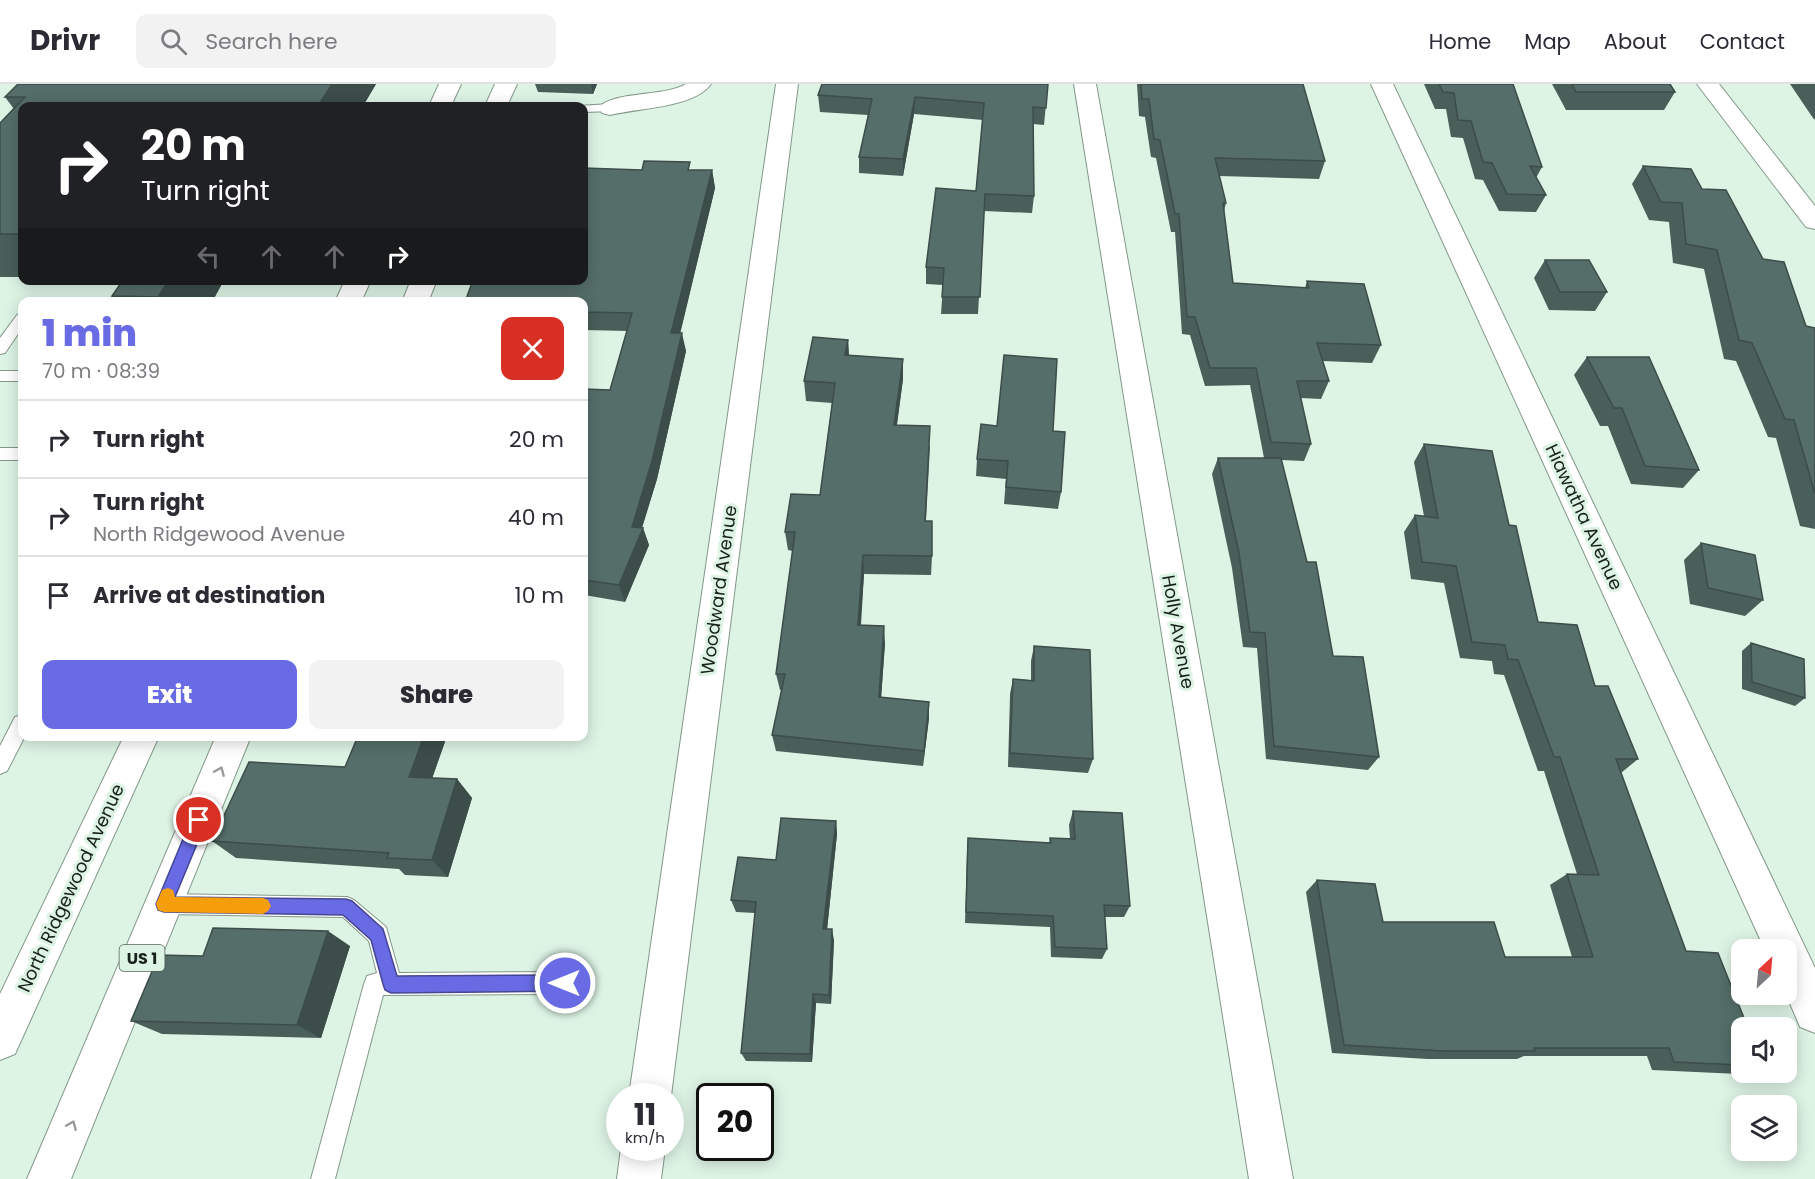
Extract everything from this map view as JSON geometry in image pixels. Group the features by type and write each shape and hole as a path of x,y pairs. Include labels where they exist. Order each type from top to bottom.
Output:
{"street":[{"path":"442,102 450,84"},
{"path":"610,108 628,102 674,98 692,91 700,84"},
{"name":"Woodward Avenue","path":"652,1083 787,84"},
{"name":"Holly Avenue","path":"1085,84 1271,1179"},
{"name":"Hiawatha Avenue","path":"1382,84 1781,939"},
{"path":"1708,84 1815,222"},
{"path":"498,102 505,85"},
{"name":"North Ridgewood Avenue","path":"0,1039 140,741"},
{"name":"US 1","path":"50,1179 232,741"},
{"name":"Hiawatha Avenue","path":"1797,974 1815,1012"},
{"path":"639,1179 642,1161"}],"lane":[{"path":"588,108 610,108"},
{"path":"0,349 18,324"},
{"path":"0,376 18,376"},
{"path":"0,454 18,454"},
{"path":"0,765 18,731"},
{"path":"164,904 346,907 378,935 391,984"},
{"path":"323,1179 375,984 565,983"}],"building":[{"path":"18,84 332,84 321,102 20,102 25,97 5,97"},
{"path":"822,84 1048,84 1046,108 1033,107 1034,196 985,194 980,297 942,297 944,268 926,267 936,188 976,191 984,103 915,97 903,159 859,157 872,99 818,95"},
{"path":"1141,84 1303,84 1325,161 1215,158 1226,203 1223,203 1233,283 1309,288 1307,281 1364,284 1381,345 1317,343 1329,381 1297,381 1311,444 1271,442 1256,368 1210,368 1195,317 1187,317 1179,214 1175,214 1160,140 1154,139 1149,99 1142,99"},
{"path":"1439,84 1513,84 1542,167 1530,166 1546,195 1507,194 1492,163 1483,162 1471,121 1458,120 1454,93 1443,92"},
{"path":"1572,84 1670,84 1675,92 1576,92"},
{"path":"18,104 18,234 0,234 0,123"},
{"path":"644,161 690,162 688,170 712,170 671,333 682,333 652,461 632,527 643,528 619,585 588,581 588,389 610,390 632,313 588,312 588,297 467,297 471,285 588,285 588,168 642,170"},
{"path":"1643,166 1691,169 1702,189 1726,190 1763,259 1784,262 1806,326 1815,328 1815,494 1794,420 1785,419 1752,343 1739,340 1717,250 1686,244 1682,203 1661,202"},
{"path":"1545,260 1589,260 1607,292 1560,292"},
{"path":"120,285 166,285 158,297 112,296"},
{"path":"813,337 848,340 845,355 903,359 894,425 930,426 925,521 932,521 932,556 863,555 858,625 884,626 879,697 929,702 924,751 772,735 785,674 776,674 795,532 785,532 791,494 820,495 835,383 804,381"},
{"path":"1004,355 1057,359 1053,431 1065,432 1061,492 1006,487 1008,461 977,459 981,424 997,426"},
{"path":"1587,357 1649,357 1699,470 1645,466 1622,408 1614,408"},
{"path":"1424,444 1492,451 1509,525 1516,526 1538,622 1577,625 1595,686 1608,686 1638,759 1616,759 1686,951 1718,953 1731,986 1731,1005 1739,1005 1744,1017 1731,1017 1731,1065 1674,1062 1669,1048 1443,1051 1344,1045 1317,880 1375,884 1383,922 1494,922 1505,957 1593,957 1567,874 1599,875 1560,757 1554,757 1518,660 1508,659 1505,645 1472,642 1456,566 1422,562 1415,515 1438,518"},
{"path":"1218,458 1281,458 1307,562 1316,562 1333,656 1363,657 1379,757 1274,746 1265,633 1250,632 1239,553"},
{"path":"1701,543 1755,555 1763,600 1708,588"},
{"path":"1751,643 1804,659 1805,698 1752,682"},
{"path":"1034,646 1090,650 1093,759 1010,753 1013,679 1034,681"},
{"path":"356,741 422,741 409,777 457,779 432,860 387,858 389,853 212,841 249,762 345,767"},
{"path":"1073,811 1122,813 1130,906 1104,905 1107,949 1055,947 1053,916 966,912 968,838 1051,843 1050,838 1075,839"},
{"path":"781,818 836,821 823,929 832,929 829,995 813,994 810,1054 741,1053 756,902 731,900 738,857 776,860"},
{"path":"213,928 328,931 297,1025 131,1021 159,955 203,956"}],"slow traffic":[{"path":"168,896 164,904 263,906"}],"route":[{"path":"199,820 164,904 346,907 378,935 391,984 565,983"}]}
